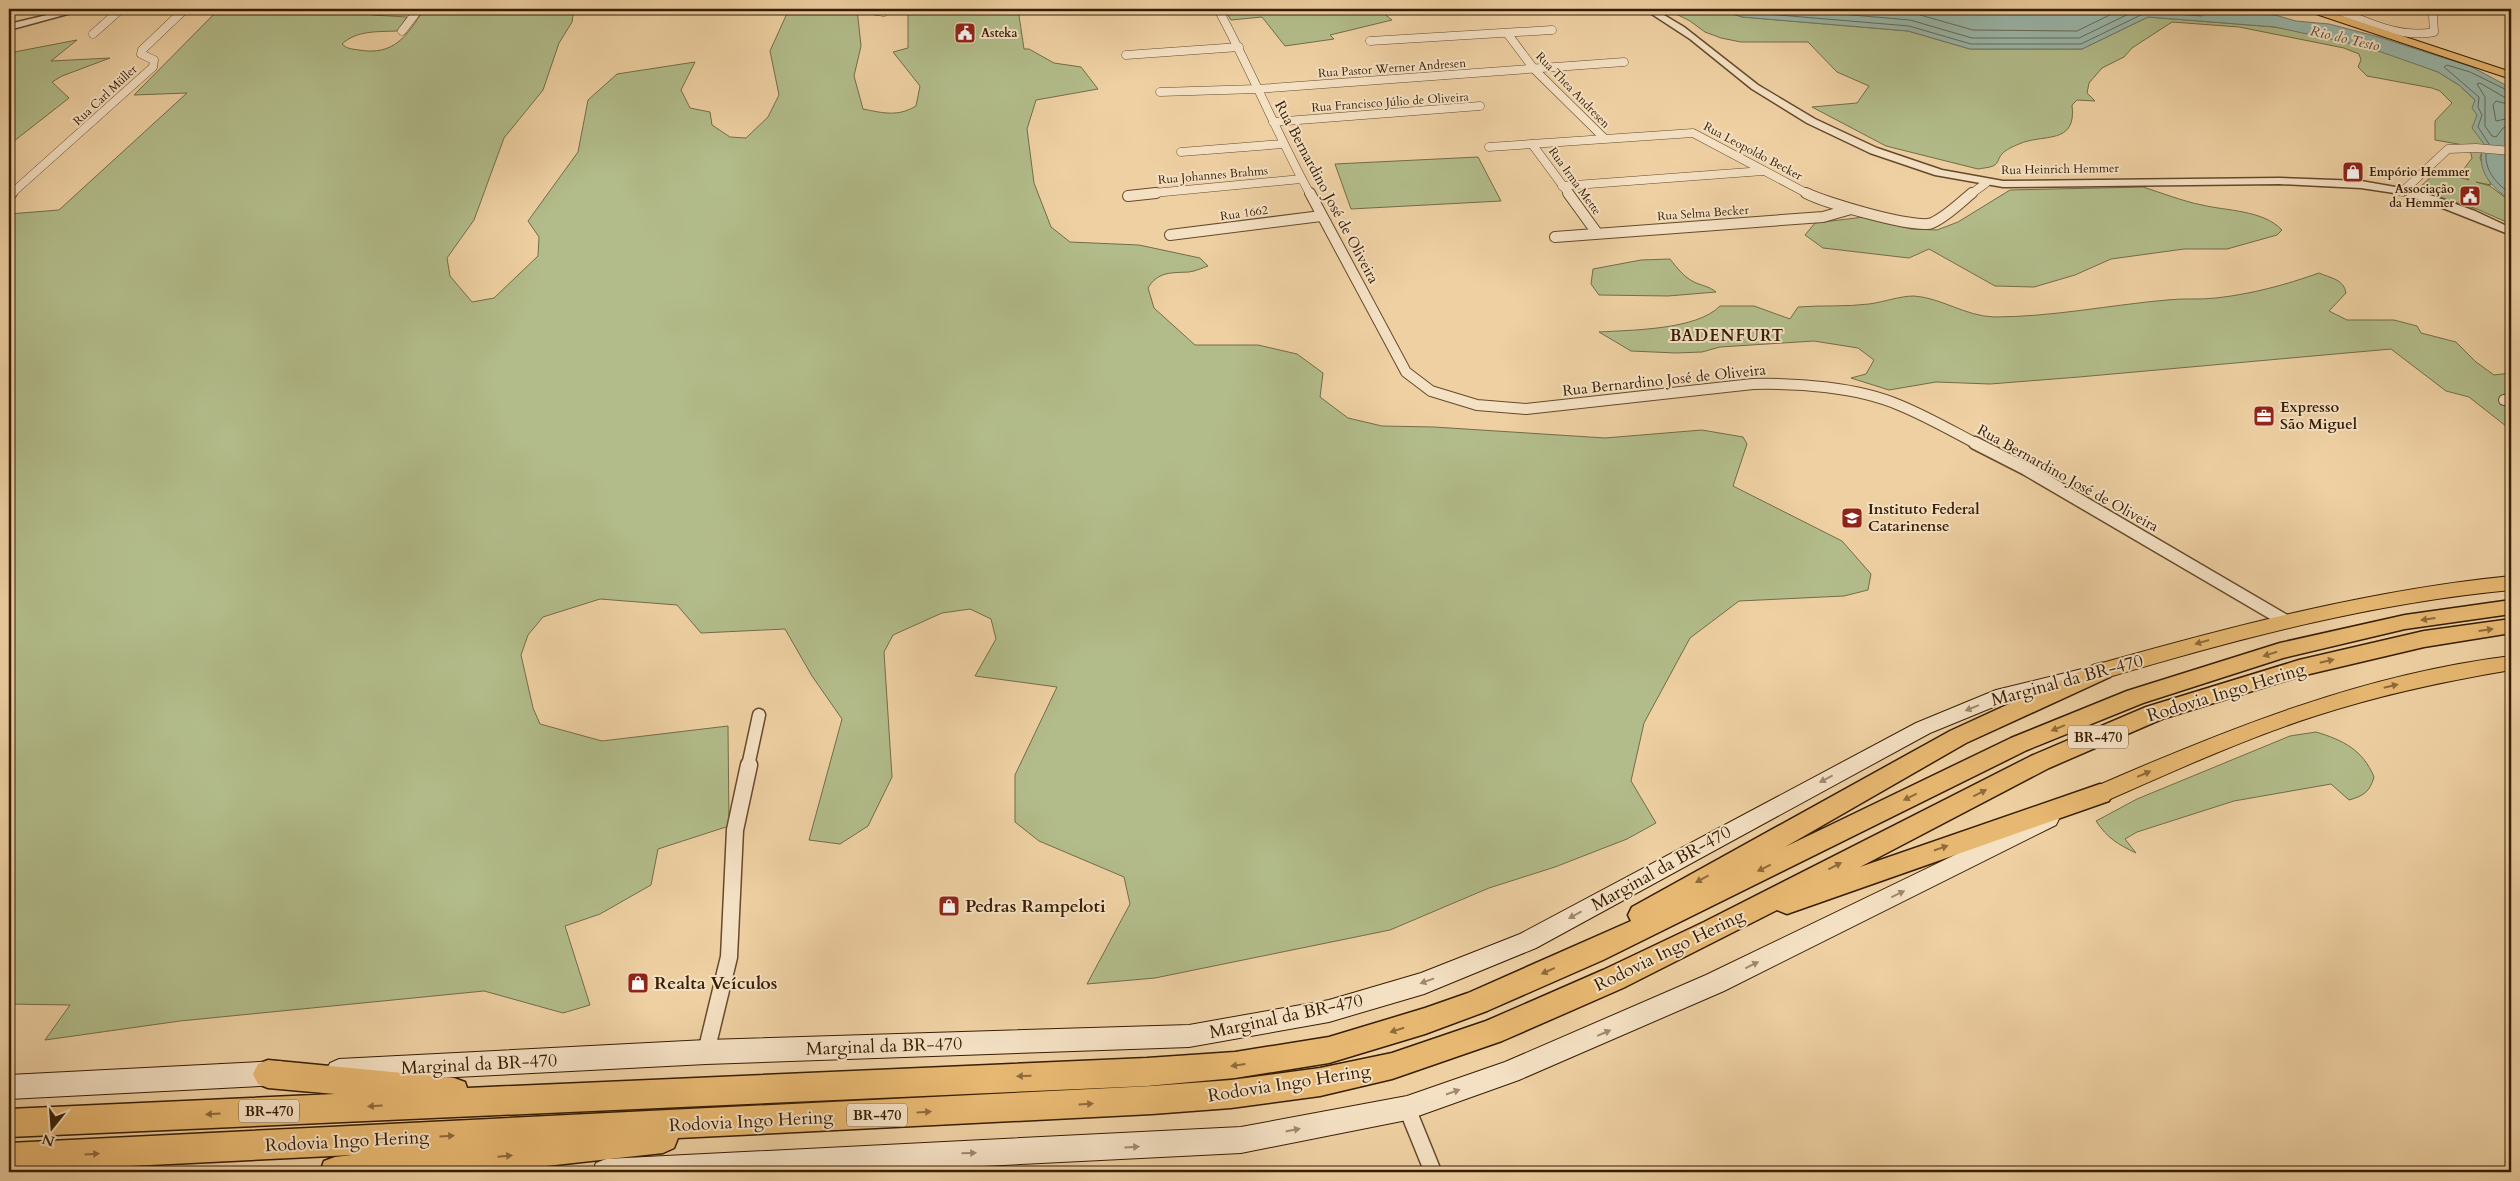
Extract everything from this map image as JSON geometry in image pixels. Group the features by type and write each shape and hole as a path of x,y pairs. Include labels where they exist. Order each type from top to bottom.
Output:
{"highway":[{"name":"Rodovia Ingo Hering","path":"9,1123 1147,1072 1235,1065 1329,1050 1398,1030 1477,1002 1593,952 2019,744 2135,697 2280,651 2405,622 2511,607"},
{"name":"Rodovia Ingo Hering","path":"9,1158 1152,1100 1231,1094 1320,1082 1392,1066 1492,1032 1613,979 1714,930 2040,762 2154,713 2299,668 2424,639 2511,626"},
{"path":"1593,952 1651,908 1958,737 2102,671"},
{"path":"1714,930 2100,794"},
{"path":"268,1074 529,1099"},
{"path":"335,1172 559,1152 810,1118"}],"main road":[{"path":"2311,9 2511,76"},
{"path":"2321,9 2511,71"},
{"name":"Marginal da BR-470","path":"9,1087 706,1052 1189,1036 1329,1011 1424,983 1528,941 1922,728 2003,695 2102,671 2284,620 2352,604 2426,592 2511,582"},
{"path":"606,1172 1241,1140 1407,1108 1510,1072 1715,984 2100,794 2238,734 2319,706 2448,672 2511,662"}],"street":[{"path":"9,27 82,9"},
{"path":"93,34 121,9"},
{"name":"Rua Carl Müller","path":"9,196 153,67 154,60 142,54 142,50 185,9"},
{"path":"402,31 419,9"},
{"path":"863,9 884,12"},
{"name":"Rua Bernardino José de Oliveira","path":"1218,9 1239,47 1257,89 1301,179 1406,372 1431,391 1477,405 1526,409 1753,384 1788,383 1863,394 1898,404 2026,469 2284,620"},
{"name":"Rua Heinrich Hemmer","path":"1648,9 1698,41 1756,88 1828,128 1896,159 1929,170 1986,183 2305,181 2361,185 2402,192 2460,209 2511,232"},
{"path":"2336,9 2388,27 2425,34 2434,32 2433,16 2429,9"},
{"path":"1370,41 1552,30"},
{"name":"Rua Thea Andresen","path":"1507,33 1534,69 1604,138"},
{"path":"1126,55 1239,47"},
{"name":"Rua Pastor Werner Andresen","path":"1160,92 1257,89 1624,62"},
{"name":"Rua Francisco Júlio de Oliveira","path":"1273,122 1480,106"},
{"name":"Rua Leopoldo Becker","path":"1489,147 1694,133 1809,195 1851,209 1912,224 1931,224 1986,183"},
{"path":"1181,152 1283,144"},
{"name":"Rua Irma Mette","path":"1532,144 1597,233"},
{"path":"2402,192 2448,149 2476,148 2511,151"},
{"path":"1562,186 1763,171"},
{"name":"Rua Johannes Brahms","path":"1128,196 1301,179"},
{"name":"Rua Selma Becker","path":"1555,237 1823,217 1851,209"},
{"name":"Rua 1662","path":"1170,235 1321,216"},
{"path":"706,1052 729,957 735,830 759,715"},
{"path":"1407,1108 1433,1172"}],"green space":[{"path":"219,9 369,9 372,15 407,17 397,31 361,34 348,39 342,44 350,49 371,51 382,50 398,42 412,28 424,9 574,9 572,22 559,43 543,90 504,138 474,220 447,258 450,276 472,302 494,298 538,256 539,237 528,221 578,152 588,100 617,74 695,62 681,90 690,108 710,112 712,125 730,137 746,138 768,117 779,95 770,51 789,9 857,9 861,46 854,76 863,109 897,113 916,106 920,86 893,52 908,48 908,9 1018,9 1024,49 1029,49 1054,63 1081,67 1098,89 1036,100 1027,129 1034,183 1051,227 1070,242 1139,245 1200,258 1208,266 1192,272 1166,274 1156,278 1148,288 1154,308 1195,345 1258,345 1297,354 1323,373 1320,397 1348,418 1382,426 1434,427 1605,438 1702,430 1743,437 1747,444 1733,486 1842,541 1871,574 1868,590 1844,596 1739,601 1690,638 1644,723 1631,781 1656,823 1627,839 1555,867 1489,888 1390,930 1155,978 1087,984 1130,904 1124,877 1039,841 1015,822 1015,775 1057,687 975,676 996,639 991,619 970,609 942,613 893,635 884,652 892,777 868,826 840,844 809,840 842,719 812,676 785,629 701,633 677,605 600,599 543,617 528,635 521,655 533,708 540,724 602,741 728,726 729,826 658,849 651,885 600,914 565,926 590,1005 563,1013 484,991 180,1021 45,1040 70,1005 9,1004 9,214 59,210 187,93 134,95"},
{"path":"1224,9 1378,9 1392,20 1330,35 1334,39 1285,46 1262,17 1231,20"},
{"path":"1666,9 1718,9 1742,17 1908,31 1970,49 2082,49 2148,17 2275,27 2329,37 2392,54 2438,72 2459,85 2475,100 2484,144 2480,158 2491,185 2476,182 2490,186 2511,202 2511,224 2477,209 2417,190 2437,171 2469,180 2461,173 2472,158 2469,146 2435,140 2435,121 2452,103 2440,91 2432,88 2367,76 2358,67 2361,60 2359,54 2344,48 2239,27 2172,22 2132,48 2124,57 2102,68 2089,83 2087,93 2095,101 2077,100 2072,105 2072,118 2069,127 2064,132 2056,136 2028,141 2010,148 2003,153 1993,166 1978,169 1886,146 1812,107 1857,103 1869,86 1837,72 1808,42 1741,42 1721,38 1705,32 1690,21"},
{"path":"77,40 51,61 110,58 62,76 52,82 69,98 9,145 9,53"},
{"path":"1478,157 1501,201 1351,209 1335,164"},
{"path":"2143,187 2195,203 2265,218 2282,230 2277,235 2227,249 2184,249 2111,259 2075,275 2034,287 1995,286 1929,249 1909,258 1823,248 1805,235 1815,223 1864,217 1911,229 1937,230 1958,222 2010,190"},
{"path":"1670,259 1687,278 1716,292 1668,296 1599,295 1591,284 1593,269 1641,260"},
{"path":"2319,273 2339,282 2345,288 2346,293 2329,311 2347,320 2394,320 2417,326 2421,333 2456,342 2476,362 2494,375 2511,373 2511,395 2500,396 2511,404 2511,430 2469,397 2446,391 2391,349 1990,384 1936,382 1889,390 1851,378 1866,374 1874,360 1858,348 1814,341 1720,347 1702,352 1631,351 1599,332 1645,329 1680,324 1710,314 1720,306 1754,306 1790,319 1798,307 1860,305 1914,296 1924,297 1983,316 2037,315 2167,300 2210,299 2268,288"},
{"path":"2316,732 2351,747 2364,760 2374,777 2365,793 2349,800 2331,784 2234,801 2137,832 2125,839 2136,853 2124,847 2104,832 2096,821 2137,799 2290,736"}],"water":[{"name":"Rio do Testo","path":"1718,9 2177,9 2275,15 2296,21 2329,24 2379,37 2472,67 2511,88 2511,137 2507,138 2511,146 2511,200 2491,183 2483,169 2481,161 2484,144 2472,128 2477,115 2472,108 2475,100 2459,85 2438,72 2367,47 2275,27 2148,17 2082,49 1970,49 1908,31 1742,17"}],"place":[{"name":"Asteka","path":"965,33"},
{"name":"Empório Hemmer","path":"2353,172"},
{"name":"Associação da Hemmer","path":"2470,196"},
{"name":"Expresso São Miguel","path":"2264,416"},
{"name":"Instituto Federal Catarinense","path":"1852,518"},
{"name":"Pedras Rampeloti","path":"949,906"},
{"name":"Realta Veículos","path":"638,983"}],"district":[{"name":"BADENFURT","path":"1727,335"}]}
